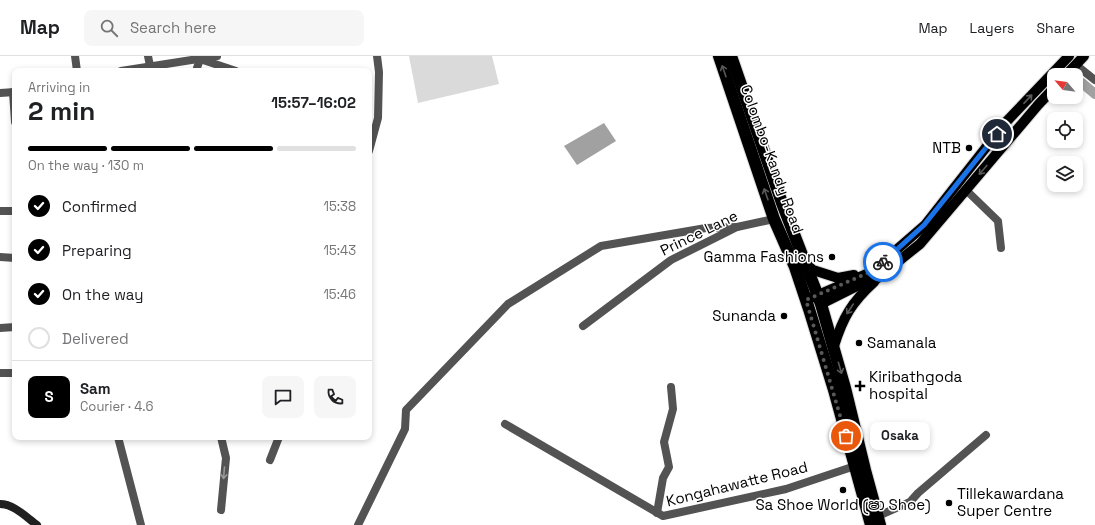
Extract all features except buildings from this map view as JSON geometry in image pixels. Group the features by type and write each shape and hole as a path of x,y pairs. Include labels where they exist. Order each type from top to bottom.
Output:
{"highway":[{"name":"Colombo-Kandy Road","path":"719,56 774,219 796,268 855,466 874,523"},
{"name":"Colombo-Kandy Road","path":"731,56 782,203 819,299 834,346 874,523"}],"main road":[{"path":"834,346 848,310 873,276 924,225 1006,122 1068,56"},
{"path":"1073,68 1084,56"},
{"path":"807,304 873,276 920,244 1047,95"},
{"path":"806,264 813,270 838,278 873,276"}],"street":[{"path":"75,56 77,68"},
{"path":"148,56 150,66"},
{"path":"138,68 215,56"},
{"path":"372,140 378,118 380,72 377,56"},
{"path":"1068,56 1076,65 1095,80"},
{"path":"197,68 200,59"},
{"path":"200,59 227,68"},
{"path":"0,93 12,92"},
{"path":"372,116 378,118"},
{"path":"966,190 998,221 1001,248"},
{"path":"0,211 12,211"},
{"name":"Prince Lane","path":"583,326 671,260 737,228 774,219"},
{"path":"358,525 404,429 406,410 508,304 601,246 706,228 737,228"},
{"path":"0,257 12,258"},
{"path":"0,328 12,327"},
{"path":"0,374 12,373"},
{"path":"663,525 660,514 663,478 668,467 664,442 673,409 671,387"},
{"name":"Kongahawatte Road","path":"505,424 660,514 786,489 855,466"},
{"path":"874,523 910,502 918,493 986,435"},
{"path":"119,440 141,525"},
{"path":"221,510 226,458 223,440"},
{"path":"270,460 278,440"},
{"path":"0,504 6,504 18,510 37,525"}],"shaded area":[{"path":"409,56 492,56 499,84 418,103"},
{"path":"604,123 616,141 577,165 564,146"}],"waterway":[{"path":"1083,84 1095,94"}],"way so far":[{"path":"846,436 834,390 806,300 870,272 883,262"}],"place":[{"name":"NTB","path":"969,148"},
{"name":"Gamma Fashions","path":"832,257"},
{"name":"Sunanda","path":"784,316"},
{"name":"Samanala","path":"859,343"},
{"name":"Kiribathgoda hospital","path":"860,386"},
{"name":"Osaka","path":"846,436"},
{"name":"Sa Shoe World (ෂා Shoe)","path":"843,490"},
{"name":"Tillekawardana Super Centre","path":"949,503"}],"route":[{"path":"883,262 924,225 997,134"}]}
